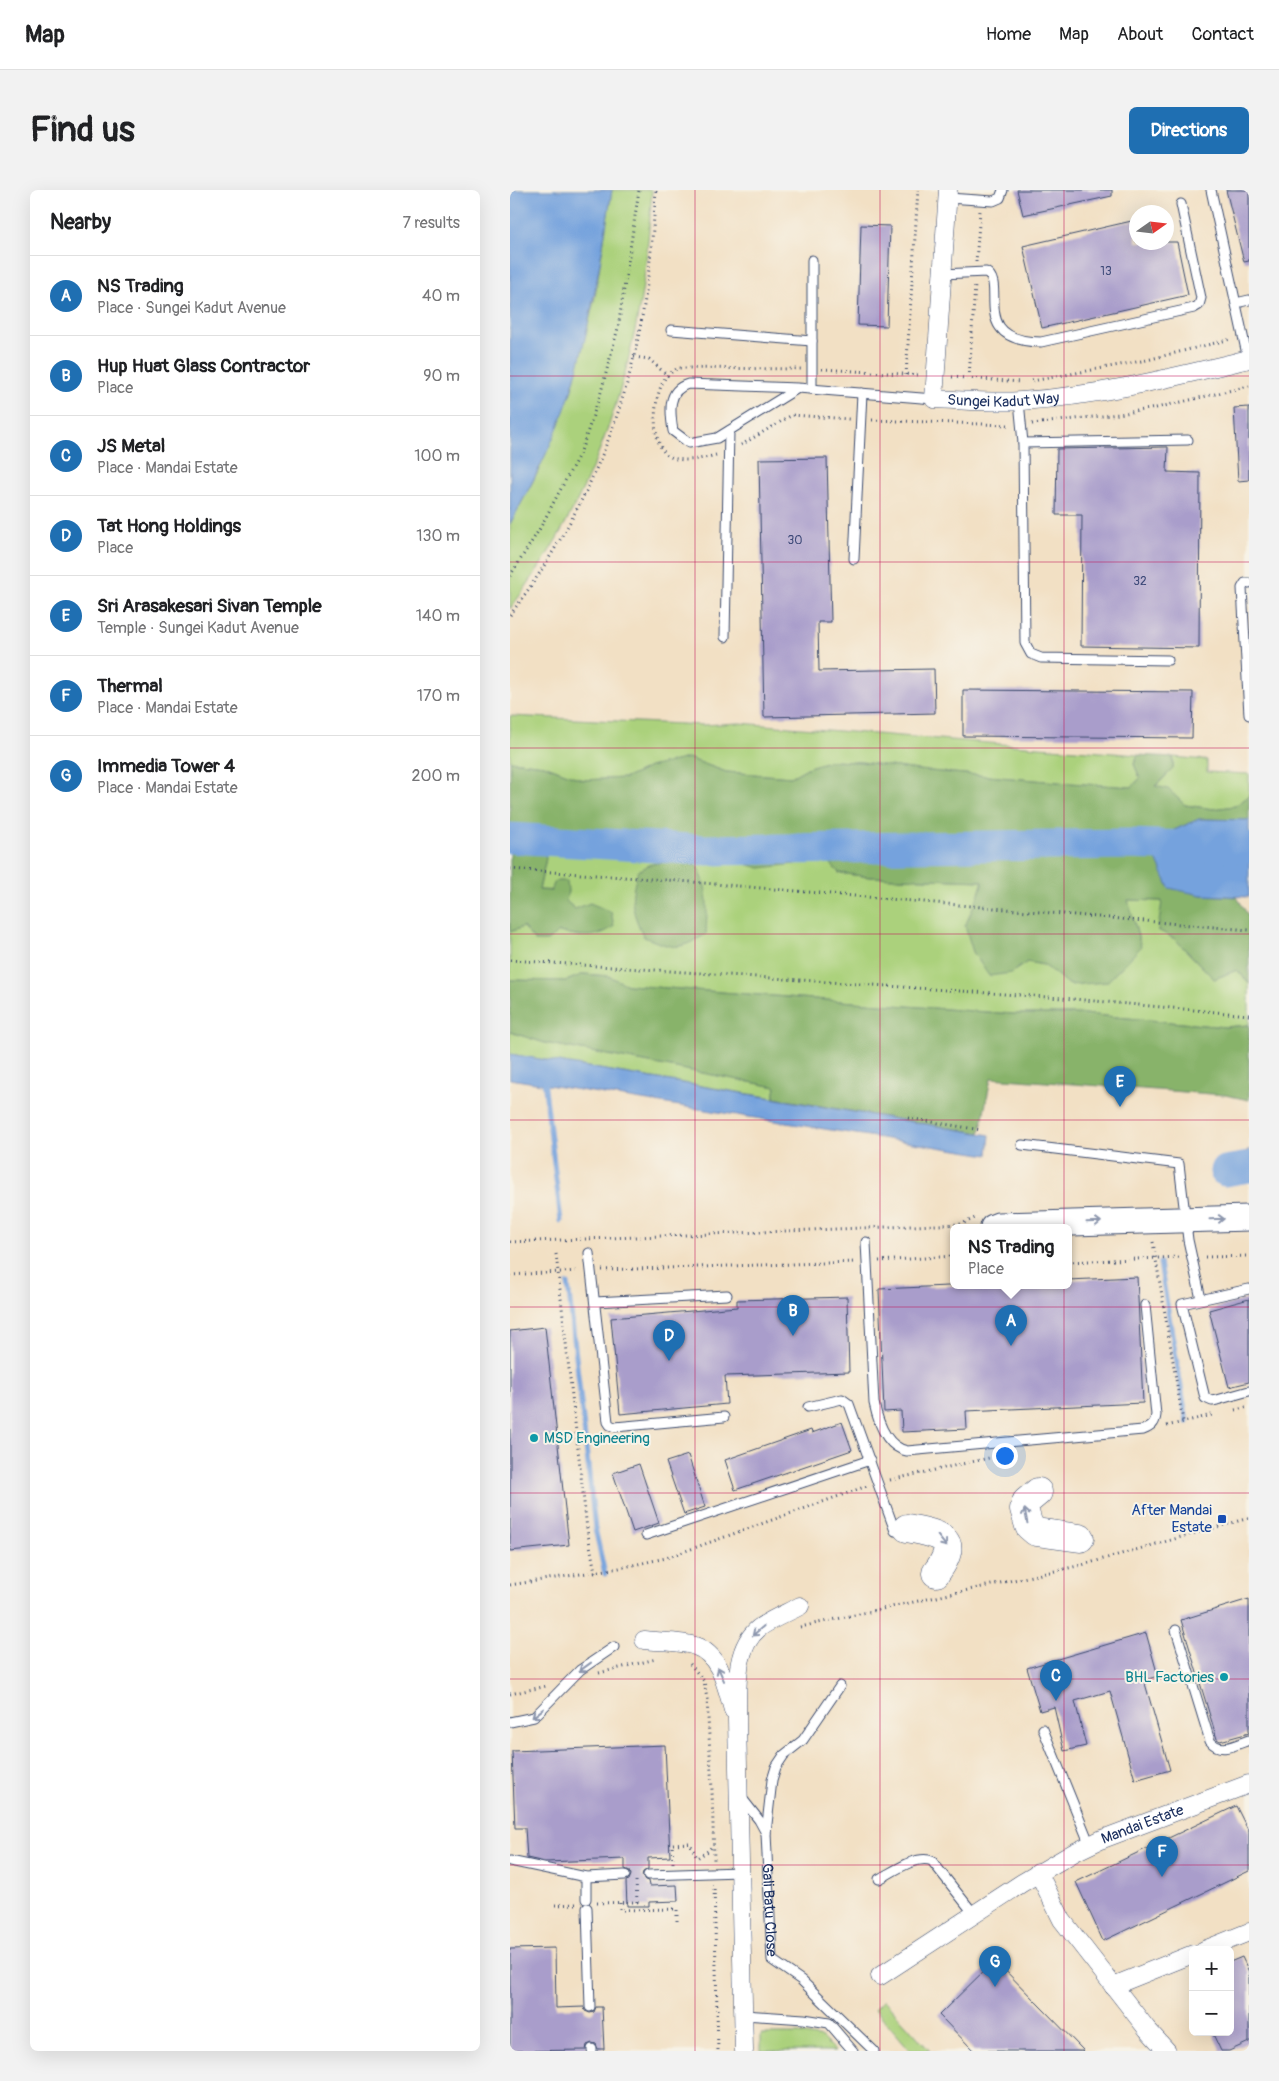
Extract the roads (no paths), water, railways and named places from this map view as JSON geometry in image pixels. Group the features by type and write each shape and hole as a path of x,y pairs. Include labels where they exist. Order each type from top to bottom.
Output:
{"main road":[{"path":"1038,1492 1026,1502 1024,1509 1029,1526 1036,1532 1080,1538"},
{"path":"901,1529 938,1534 948,1550 947,1558 936,1573"}],"street":[{"name":"Sungei Kadut Way","path":"948,194 934,399 1019,402 1061,398 1148,384 1248,359"},
{"path":"1035,1224 1249,1218"},
{"name":"Gali Batu Close","path":"744,2051 736,1720 742,1651 758,1629 800,1606"},
{"name":"Gali Batu Close","path":"644,1640 694,1646 710,1655 722,1672 736,1720"},
{"name":"Mandai Estate","path":"880,1976 1038,1872 1090,1845 1249,1784"},
{"path":"1038,1872 1062,1920 1167,2051"},
{"path":"1214,1946 1249,1932"},
{"path":"1113,1986 1189,1956"}],"lane":[{"path":"948,194 993,201 1000,198 1003,190"},
{"path":"1211,190 1248,359"},
{"path":"942,274 986,272 991,275 994,282 993,313 996,322 1008,335 1026,342 1041,342 1194,308 1198,305 1201,298 1181,204"},
{"path":"812,260 812,389"},
{"path":"1236,303 1249,300"},
{"path":"671,330 812,341"},
{"path":"798,388 717,438 688,443 673,431 671,407 675,392 679,387 688,384 798,388 934,399"},
{"path":"854,559 862,393"},
{"path":"1019,402 1023,443 1025,643 1031,654 1040,658 1168,660"},
{"path":"725,637 728,431"},
{"path":"1023,443 1188,440"},
{"path":"1249,583 1245,583 1242,588 1249,715"},
{"path":"1022,1145 1179,1164 1191,1257 1201,1299"},
{"path":"866,1242 874,1403 878,1421 890,1443 900,1450 907,1451 1124,1432 1151,1427 1156,1415 1145,1305"},
{"path":"589,1253 608,1422 610,1426 724,1417"},
{"path":"1249,1288 1182,1304 1205,1398 1212,1401 1249,1392"},
{"path":"595,1302 727,1295"},
{"path":"808,1407 842,1399 849,1404 870,1460 901,1529"},
{"path":"646,1535 870,1460"},
{"path":"1176,1630 1210,1741 1214,1746 1222,1748 1249,1740"},
{"path":"510,1722 534,1718 580,1670 614,1647"},
{"path":"766,1833 772,1780 776,1767 784,1755 803,1740 840,1686"},
{"path":"1043,1729 1090,1845"},
{"path":"737,1793 759,1820 766,1833"},
{"name":"Gali Batu Close","path":"766,1833 772,1960 801,1980 874,2051"},
{"path":"879,1879 926,1858 932,1861 974,1914"},
{"path":"510,1861 586,1877 625,1876"},
{"path":"648,1874 740,1872"},
{"path":"586,1877 590,2007"},
{"path":"744,2016 804,2019 829,2023 853,2051"}],"water":[{"path":"510,190 612,190 590,315 572,388 552,440 510,524"},
{"path":"1199,819 1249,820 1249,897 1201,895 1169,888 1153,852 1128,848 1129,838 1163,835"},
{"path":"510,1054 990,1135 988,1155 510,1079"},
{"path":"1249,1149 1249,1178 1232,1181 1227,1159 1243,1154"}],"waterway":[{"path":"510,838 705,850 1128,844 1249,848"},
{"path":"544,1080 561,1221"},
{"path":"1225,1171 1249,1167"},
{"path":"1160,1263 1187,1422"},
{"path":"568,1284 595,1528 605,1574"}],"place":[{"name":"Sri Arasakesari Sivan Temple","path":"1120,1107"},
{"name":"Hup Huat Glass Contractor","path":"793,1336"},
{"name":"NS Trading","path":"1011,1346"},
{"name":"Tat Hong Holdings","path":"669,1361"},
{"name":"MSD Engineering","path":"534,1438"},
{"name":"After Mandai Estate","path":"1222,1519"},
{"name":"BHL Factories","path":"1224,1677"},
{"name":"JS Metal","path":"1056,1701"},
{"name":"Thermal","path":"1162,1877"},
{"name":"Immedia Tower 4","path":"995,1987"}]}
